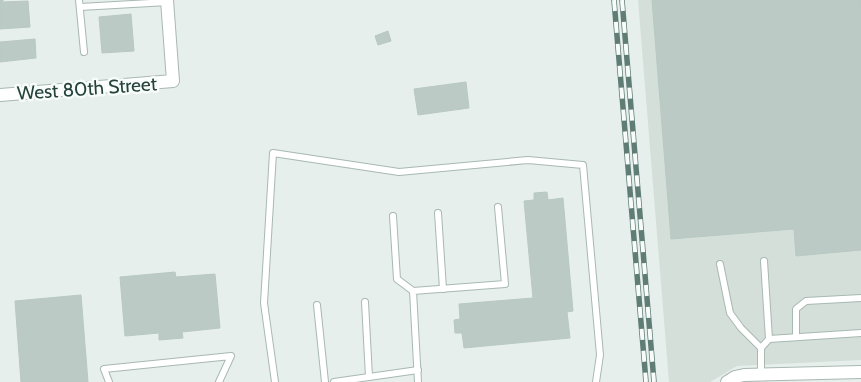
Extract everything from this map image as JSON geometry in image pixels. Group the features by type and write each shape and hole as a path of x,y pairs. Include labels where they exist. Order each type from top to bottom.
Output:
{"street":[{"name":"West 80th Street","path":"0,95 173,81 167,1"},
{"path":"727,382 744,375 861,372"}],"lane":[{"path":"84,52 79,3 167,1"},
{"path":"275,382 264,303 273,153 399,172 528,160 583,165 600,355 596,382"},
{"path":"393,216 397,279 413,291 505,284 498,207"},
{"path":"438,213 443,289"},
{"path":"764,261 769,339"},
{"path":"720,264 730,313 741,328 761,348 762,374"},
{"path":"413,291 418,382"},
{"path":"796,337 796,309 806,301 861,298"},
{"path":"365,302 369,377"},
{"path":"317,304 325,382"},
{"path":"761,348 769,339 861,333"},
{"path":"109,382 104,369 230,356 219,382"},
{"path":"334,382 418,370"}],"shaded area":[{"path":"638,0 861,0 861,360 737,366 710,382 669,382"}],"building":[{"path":"0,0 3,0 3,2 28,1 30,27 0,29"},
{"path":"652,0 861,0 861,250 796,256 794,229 671,239"},
{"path":"131,14 134,51 102,53 99,17"},
{"path":"388,31 391,41 378,45 375,36"},
{"path":"35,39 36,58 0,62 0,42"},
{"path":"466,82 469,108 418,115 414,89"},
{"path":"547,192 548,200 563,198 573,311 567,312 570,338 464,348 462,333 455,333 454,320 460,319 459,304 533,298 524,201 534,200 534,193"},
{"path":"175,272 176,277 215,274 220,328 182,332 183,338 159,340 159,333 125,336 120,277"},
{"path":"81,295 88,382 21,382 15,301"}],"railway":[{"path":"614,0 646,382"},
{"path":"622,0 654,382"}]}
